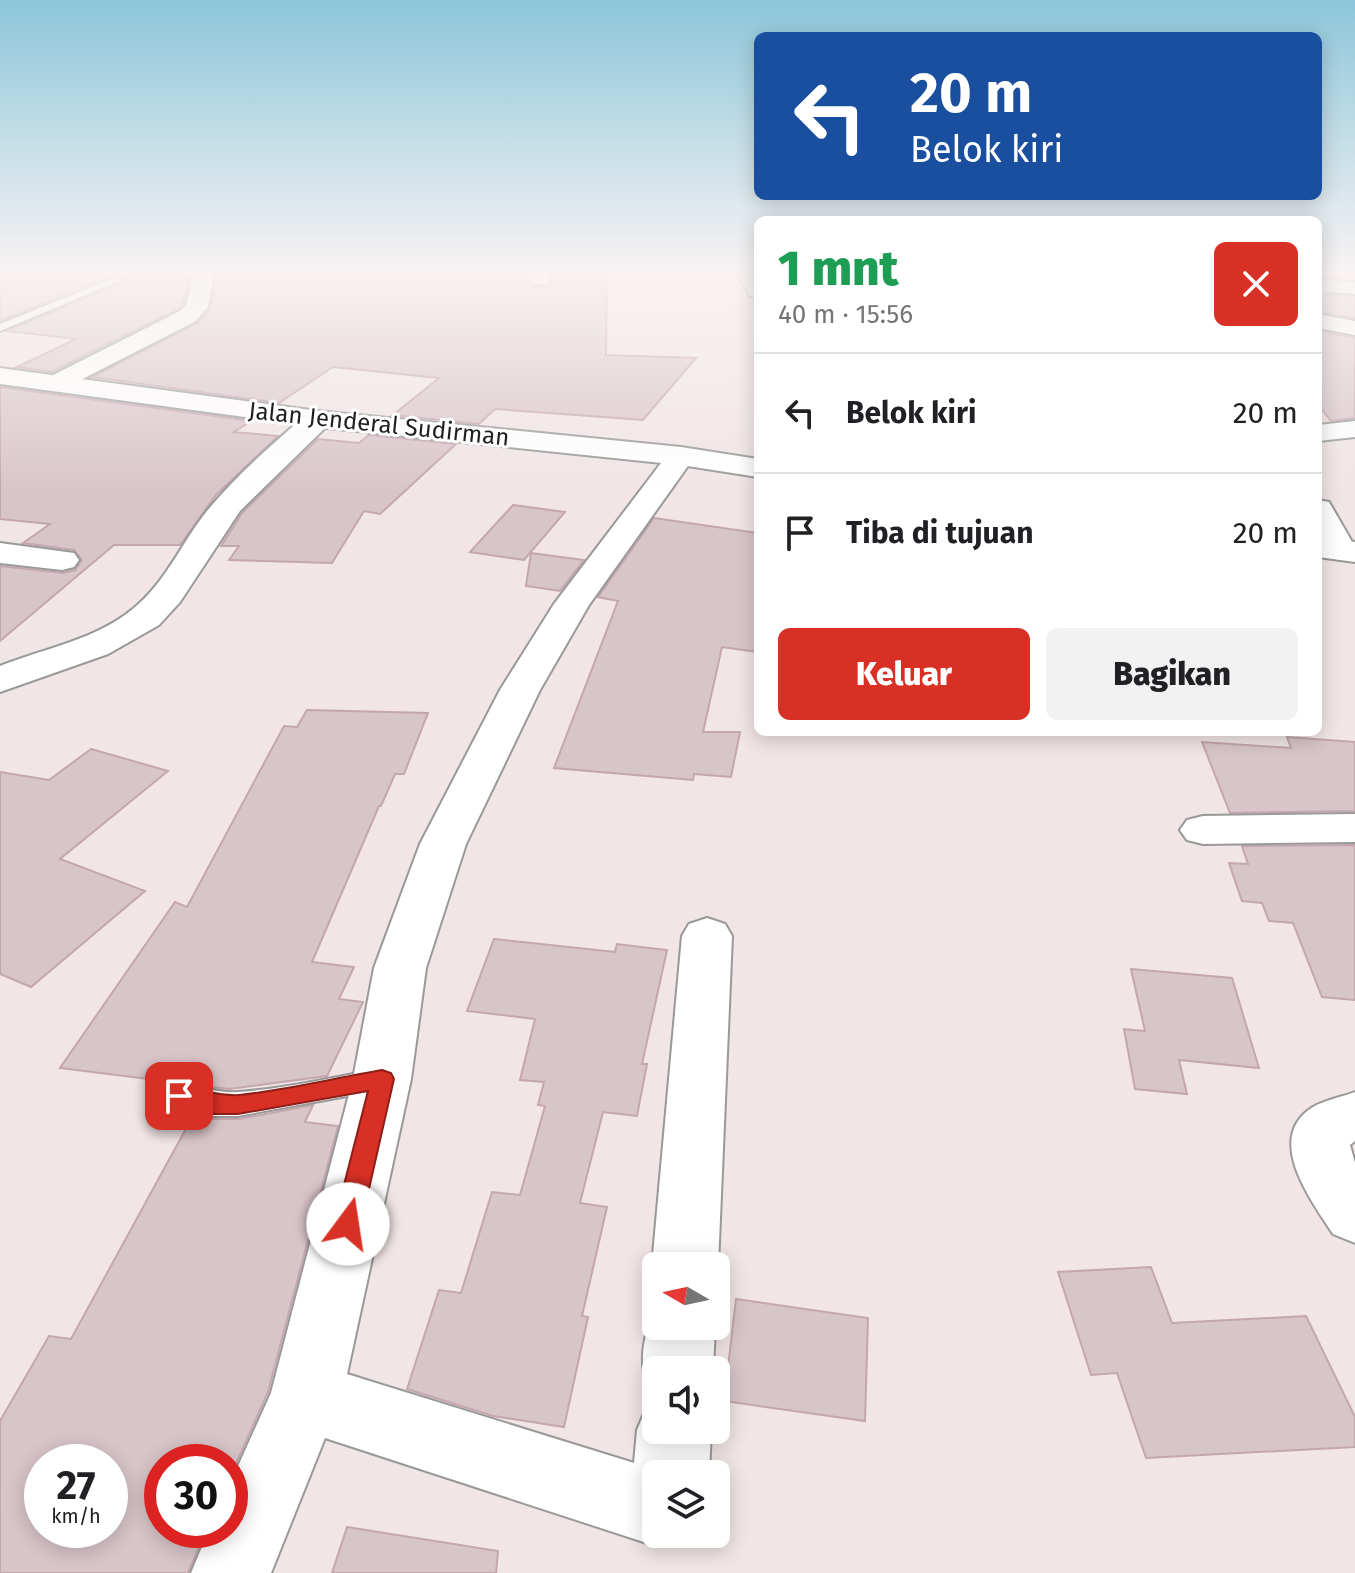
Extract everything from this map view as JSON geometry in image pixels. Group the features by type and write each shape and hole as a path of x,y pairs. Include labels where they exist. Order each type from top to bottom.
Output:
{"street":[{"path":"54,384 130,345"},
{"name":"Jalan Jenderal Sudirman","path":"4,379 318,419 681,456 754,467"},
{"path":"0,680 114,636 145,618 169,596 217,519 254,478 318,419"},
{"path":"1322,433 1355,429"},
{"path":"231,1573 306,1397 382,1079 400,968 443,844 520,690 565,616 681,456"},
{"path":"1322,517 1338,550"},
{"path":"0,553 62,560"},
{"path":"1203,830 1355,828"},
{"path":"686,1252 707,936"},
{"path":"1355,1116 1328,1126 1321,1135 1319,1150 1326,1168 1355,1215"},
{"path":"306,1397 642,1504"}],"lane":[{"path":"179,1096 211,1104 238,1104 382,1079"}],"building":[{"path":"63,345 105,345 52,372 17,367"},
{"path":"154,345 606,345 606,355 696,358 643,420 495,409 479,424 393,415 439,378 333,367 279,403 92,377"},
{"path":"1322,345 1355,345 1355,418 1331,421 1322,410"},
{"path":"0,387 251,421 234,432 278,436 216,495 180,545 114,545 0,641 0,566 63,573 75,570 82,560 74,550 23,543 50,524 0,519"},
{"path":"369,435 456,444 380,514 364,511 332,563 229,560 239,546 221,546 242,513 318,439 359,443"},
{"path":"513,505 565,512 524,560 470,552"},
{"path":"654,518 754,532 754,651 722,647 703,732 740,732 731,777 694,774 693,780 554,768 618,601 598,597"},
{"path":"531,553 584,560 560,591 526,586"},
{"path":"307,710 428,713 404,774 395,774 379,806 312,962 354,967 339,999 363,1002 327,1076 229,1089 60,1068 175,902 187,907 284,726 297,727"},
{"path":"1287,737 1355,742 1355,811 1230,813 1202,742 1291,748"},
{"path":"91,749 168,771 60,859 145,891 31,987 0,974 0,772 49,780"},
{"path":"1355,845 1355,1000 1322,997 1293,923 1269,921 1262,903 1242,901 1229,863 1248,864 1242,846"},
{"path":"494,939 615,952 617,944 667,950 642,1064 647,1064 637,1116 603,1112 580,1203 607,1207 582,1316 588,1317 564,1427 493,1416 407,1389 439,1290 461,1293 492,1192 520,1195 545,1106 538,1105 544,1082 520,1080 535,1019 467,1011"},
{"path":"1131,969 1232,978 1259,1068 1179,1060 1187,1094 1135,1089 1124,1029 1145,1031"},
{"path":"313,1105 305,1122 338,1126 268,1392 245,1444 144,1444 144,1548 198,1548 188,1573 0,1573 0,1421 49,1336 71,1339 194,1114 211,1119 239,1119"},
{"path":"1151,1267 1172,1323 1306,1316 1355,1417 1355,1447 1146,1458 1117,1373 1091,1375 1058,1272"},
{"path":"736,1299 868,1318 865,1421 730,1402 729,1356"},
{"path":"347,1527 498,1551 496,1573 332,1573"}],"route":[{"path":"179,1096 211,1104 238,1104 382,1079 348,1224"}]}
